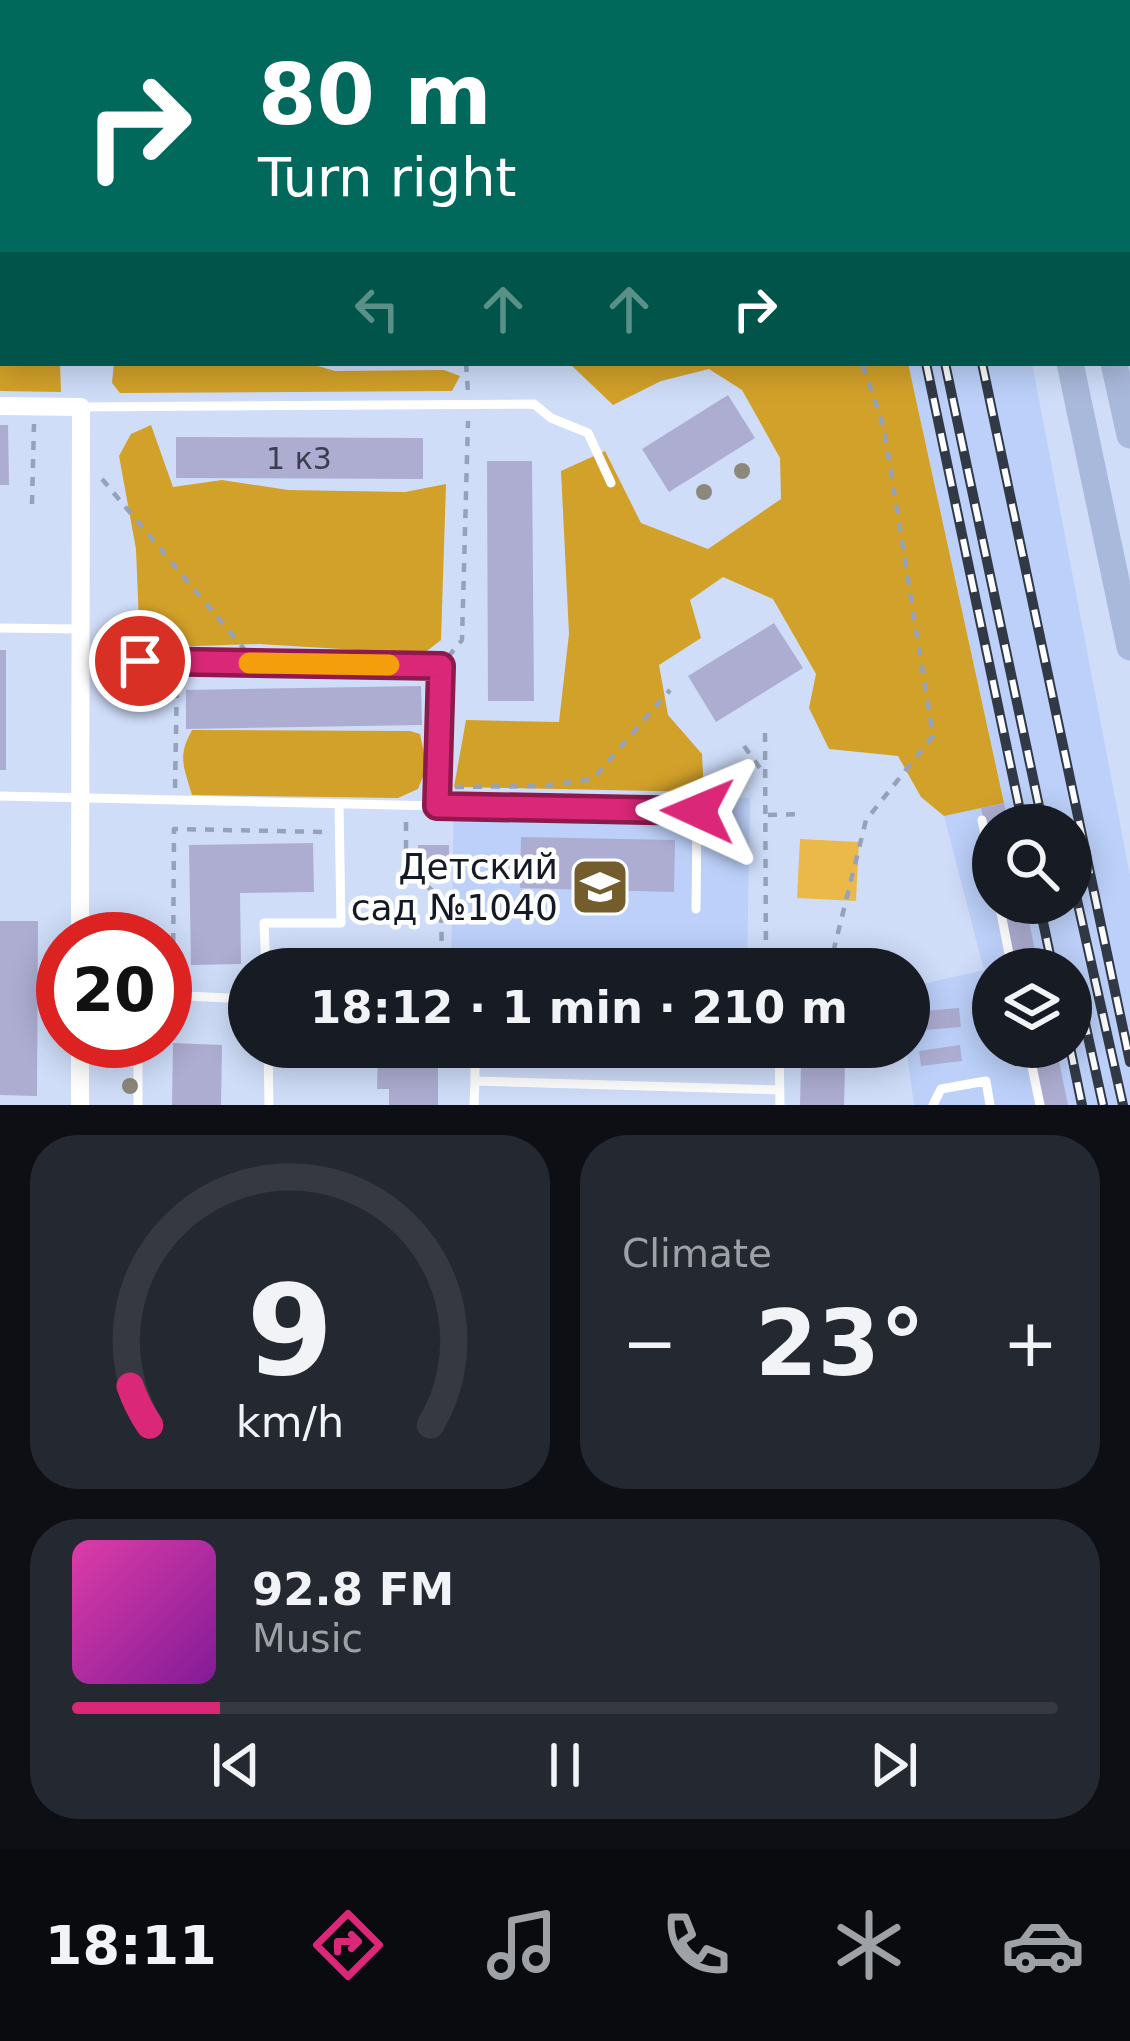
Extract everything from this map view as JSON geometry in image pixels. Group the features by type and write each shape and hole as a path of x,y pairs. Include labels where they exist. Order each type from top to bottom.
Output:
{"main road":[{"path":"1071,366 1130,647"},
{"path":"1115,366 1130,436"}],"street":[{"path":"0,406 81,407 80,912"},
{"path":"80,1068 80,1105"}],"lane":[{"path":"81,407 534,404 551,418 588,433 611,483"},
{"path":"0,628 81,629"},
{"path":"80,660 441,666 437,806"},
{"path":"0,796 698,811 696,909"},
{"path":"265,948 264,923 341,923 339,806"},
{"path":"192,997 228,998"},
{"path":"138,1068 138,1105"},
{"path":"268,1068 269,1105"},
{"path":"474,1105 475,1068"},
{"path":"779,1068 780,1105"},
{"path":"1032,1068 1040,1105"},
{"path":"475,1081 780,1090"},
{"path":"933,1105 941,1089 986,1082 990,1105"}],"path":[{"path":"441,666 462,640 466,366"},
{"path":"834,948 866,820 933,736 884,428 863,366"},
{"path":"32,504 35,406"},
{"path":"102,478 256,663"},
{"path":"172,912 177,662"},
{"path":"437,787 542,786 593,778 670,690"},
{"path":"766,733 766,948"},
{"path":"744,746 767,778"},
{"path":"406,806 406,868 440,898 441,948"},
{"path":"768,815 803,814"},
{"path":"175,829 339,832"}],"shaded area":[{"path":"0,366 60,366 61,392 0,391"},
{"path":"114,366 318,366 335,371 444,370 460,376 452,391 120,393 112,383"},
{"path":"572,366 909,366 1004,803 972,804 972,810 944,816 921,797 898,756 829,749 809,708 816,674 773,599 723,577 690,600 701,638 659,665 668,715 702,754 704,792 454,787 466,720 559,722 569,634 561,471 605,451 641,523 708,549 781,499 780,458 742,390 709,369 661,381 613,405"},
{"path":"909,366 1033,366 1130,876 1130,1105 914,1105 909,1068 930,1068 930,982 972,973 972,1068 1092,1068 1092,948 978,948 972,924 1092,924 1092,804 995,804 1004,802"},
{"path":"151,425 173,487 222,480 288,490 405,492 446,484 441,640 423,654 259,644 140,648 136,549 119,456 131,434"},
{"path":"192,730 410,731 420,734 427,767 418,789 398,798 192,795 183,755"},
{"name":"Детский сад №1040","path":"454,791 750,798 747,948 451,948"},
{"path":"972,809 972,924 944,816"},
{"path":"800,839 859,842 856,901 797,898"}],"building":[{"path":"728,395 755,438 669,492 642,449"},
{"path":"0,425 8,425 9,485 0,485"},
{"path":"176,437 423,438 423,479 176,478"},
{"path":"487,461 532,461 534,701 488,701"},
{"path":"774,623 803,668 716,722 688,676"},
{"path":"0,650 6,650 6,770 0,770"},
{"path":"421,686 422,725 186,729 186,690"},
{"path":"521,837 675,840 674,892 520,888"},
{"path":"313,843 314,892 240,893 241,948 228,948 228,964 192,965 189,845"},
{"path":"418,845 449,845 449,868 418,868"},
{"path":"0,921 36,921 37,1096 0,1095"},
{"path":"1005,924 1029,924 1035,948 1011,948"},
{"path":"959,1008 961,1027 930,1030 930,1010"},
{"path":"192,1044 222,1045 221,1105 172,1105 173,1068 192,1068"},
{"path":"960,1045 962,1061 930,1065 930,1049"},
{"path":"378,1068 438,1068 438,1105 389,1105 389,1089 377,1089"},
{"path":"801,1068 845,1068 844,1105 800,1105"},
{"path":"1036,1068 1060,1068 1068,1105 1044,1105"}],"railway":[{"path":"927,366 1019,804"},
{"path":"946,366 1039,804"},
{"path":"983,366 1130,1062"},
{"path":"1043,924 1049,948"},
{"path":"1082,924 1123,1105"},
{"path":"1092,1055 1103,1105"},
{"path":"1074,1068 1082,1105"}],"slow traffic":[{"path":"249,663 389,665"}],"place":[{"name":"Детский сад №1040","path":"600,887"}],"route":[{"path":"140,661 441,666 437,806 698,811"}]}
